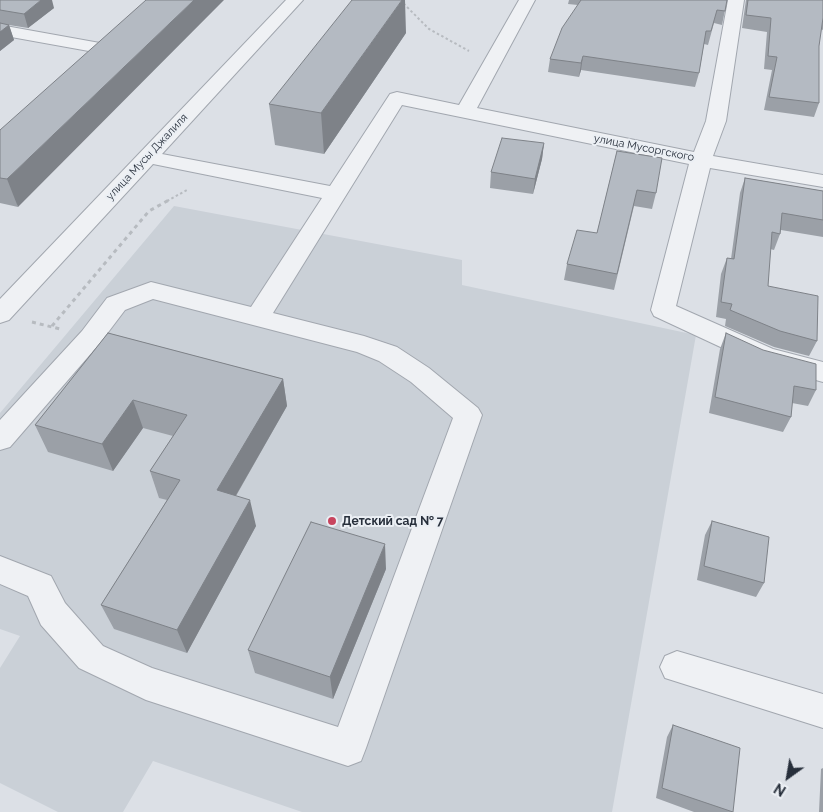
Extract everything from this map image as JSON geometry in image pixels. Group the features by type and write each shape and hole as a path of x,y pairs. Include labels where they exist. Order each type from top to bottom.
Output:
{"street":[{"name":"улица Мусы Джалиля","path":"0,314 295,0"},
{"path":"465,112 527,0"},
{"path":"736,0 716,121 701,160 663,310 766,357 823,372"},
{"path":"0,30 118,44 96,63"},
{"name":"улица Мусоргского","path":"335,194 397,98 701,160 823,181"},
{"path":"147,157 335,194 258,318"},
{"path":"0,439 91,337 116,304 152,290 364,345 388,354 420,375 468,415 348,748 146,683 91,656 53,614 40,586 0,570"},
{"path":"676,667 823,711"}],"path":[{"path":"400,0 429,29 491,62"},
{"path":"52,326 149,211 185,190 194,189"}],"shaded area":[{"name":"Детский сад № 7","path":"174,206 462,260 462,285 696,335 612,812 302,812 153,761 123,812 58,812 0,783 0,668 20,636 0,629 0,413"}],"building":[{"path":"0,0 41,0 24,14 0,10"},
{"path":"146,0 194,0 7,179 0,178 0,130"},
{"path":"352,0 402,0 321,113 269,104"},
{"path":"581,0 727,0 725,11 717,10 711,31 706,31 699,73 583,56 581,63 550,59 562,28"},
{"path":"748,0 823,0 823,18 819,46 819,103 769,97 777,57 768,56 771,18 746,15"},
{"path":"0,23 9,25 0,32"},
{"path":"502,138 544,143 535,179 491,172"},
{"path":"617,151 662,158 656,193 637,190 617,274 567,264 577,230 597,233"},
{"path":"745,178 823,191 823,220 782,213 780,234 772,232 768,286 818,296 817,341 780,331 730,310 732,304 721,302 727,258 734,259"},
{"path":"108,333 283,379 217,490 250,500 177,630 101,605 180,480 150,471 187,415 133,400 102,444 35,425"},
{"path":"726,333 763,350 816,364 816,390 794,386 791,417 715,397"},
{"path":"712,521 769,537 764,583 704,566"},
{"path":"311,522 385,544 330,677 248,650"},
{"path":"673,725 740,748 733,812 662,788"}],"place":[{"name":"Детский сад № 7","path":"332,521"}]}
